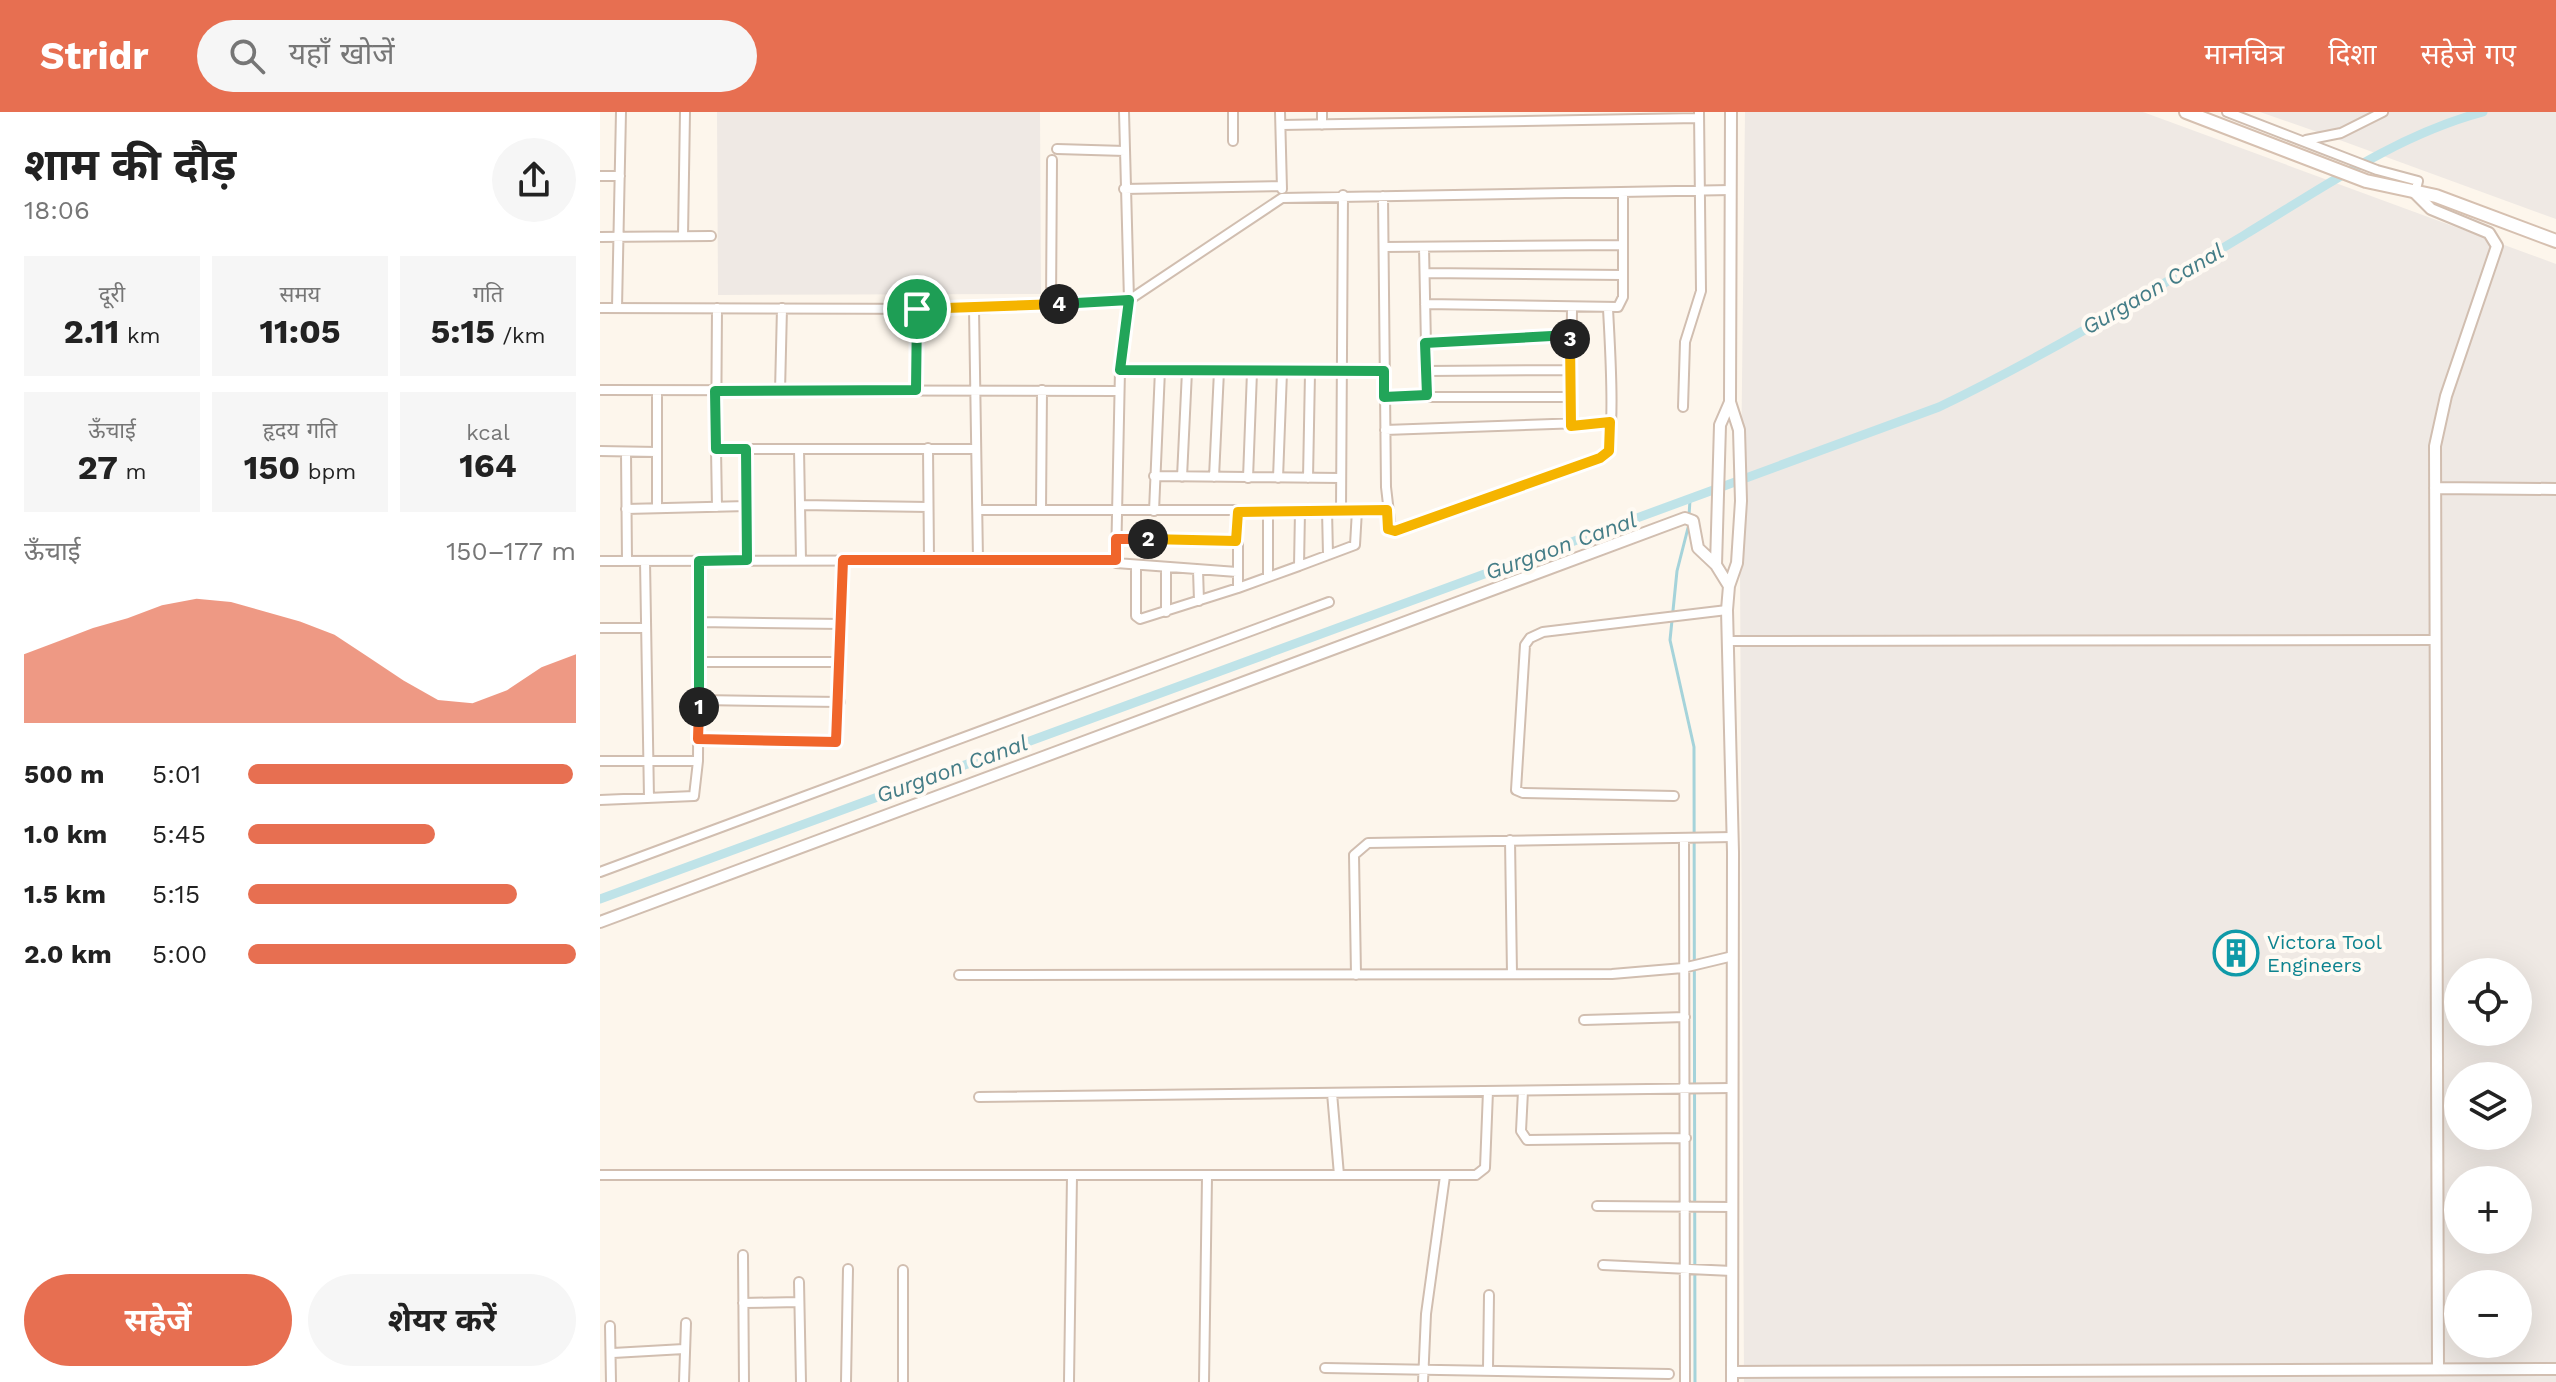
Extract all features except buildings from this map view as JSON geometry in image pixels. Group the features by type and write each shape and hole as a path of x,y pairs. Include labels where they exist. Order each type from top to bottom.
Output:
{"main road":[{"path":"2186,112 2366,181 2445,199 2556,241"}],"street":[{"path":"617,308 621,112"},
{"path":"683,236 685,112"},
{"path":"1124,112 1129,300 1120,370 1116,560 1118,566 1237,572"},
{"path":"1233,112 1233,141"},
{"path":"1280,112 1282,198"},
{"path":"1322,112 1322,125"},
{"path":"1731,112 1730,402 1739,424 1741,461 1736,572 1729,586 1727,610 1733,837 1732,1377 2556,1369"},
{"path":"2227,112 2377,170 2418,181 2415,193 2431,209 2489,233 2497,246 2438,426 2435,488 2438,1369"},
{"path":"2301,141 2341,133 2383,112"},
{"path":"1281,125 1698,115 1701,291 1685,342 1683,407"},
{"path":"1057,149 1125,151"},
{"path":"1051,304 1052,160"},
{"path":"600,176 620,176"},
{"path":"1124,189 1282,186"},
{"path":"600,308 974,309 1129,300 1282,198 1731,190"},
{"path":"1425,304 1618,307 1623,301 1623,194"},
{"path":"1341,509 1343,195"},
{"path":"1383,196 1388,529 1400,530 1600,458 1609,451 1608,308"},
{"path":"600,237 711,236"},
{"path":"1384,247 1622,245"},
{"path":"1424,247 1427,395"},
{"path":"1425,273 1622,275"},
{"path":"1571,426 1572,307"},
{"path":"717,308 717,507"},
{"path":"780,391 782,308"},
{"path":"916,390 917,309"},
{"path":"974,309 978,560"},
{"path":"1425,343 1570,335"},
{"path":"1120,370 1384,371"},
{"path":"1154,511 1160,370"},
{"path":"1426,371 1570,370"},
{"path":"1182,477 1187,371"},
{"path":"1214,477 1219,371"},
{"path":"1248,478 1252,372"},
{"path":"1278,478 1282,372"},
{"path":"1308,478 1310,373"},
{"path":"600,390 1119,391"},
{"path":"1041,510 1042,390"},
{"path":"657,391 657,508"},
{"path":"1384,397 1570,397"},
{"path":"1716,565 1720,425 1730,402"},
{"path":"1385,430 1571,426 1610,422"},
{"path":"928,448 929,558"},
{"path":"716,449 976,449"},
{"path":"746,449 747,560"},
{"path":"799,449 801,560"},
{"path":"600,451 657,452"},
{"path":"626,452 627,561"},
{"path":"1154,476 1340,478"},
{"path":"2435,488 2556,489"},
{"path":"801,505 928,507"},
{"path":"626,509 747,506"},
{"path":"978,510 1387,510"},
{"path":"1327,510 1328,555"},
{"path":"1136,567 1136,616 1144,620 1355,545 1357,510"},
{"path":"1299,566 1300,511"},
{"path":"1238,512 1238,588"},
{"path":"1268,512 1268,576"},
{"path":"600,922 1689,519 1698,548 1716,565 1729,586"},
{"path":"1116,539 1236,541"},
{"path":"698,739 836,742 840,702 843,560"},
{"path":"600,561 1116,560"},
{"path":"645,561 649,798"},
{"path":"600,800 694,796 698,761 699,561"},
{"path":"1166,568 1166,612"},
{"path":"1198,570 1199,601"},
{"path":"600,872 1329,602"},
{"path":"1674,796 1523,793 1516,790 1522,655 1530,638 1543,632 1727,610"},
{"path":"699,622 842,624"},
{"path":"600,628 646,628"},
{"path":"1729,641 2436,640"},
{"path":"699,662 841,662"},
{"path":"699,700 840,702"},
{"path":"600,761 698,761"},
{"path":"1356,975 1354,855 1361,845 1733,837"},
{"path":"1685,1382 1692,1269 1692,1207 1686,1138 1692,1089 1685,1017 1688,838"},
{"path":"1510,840 1512,974"},
{"path":"959,975 1625,973 1686,968 1733,956"},
{"path":"1584,1020 1685,1017"},
{"path":"979,1097 1731,1088"},
{"path":"600,1175 1445,1176 1483,1172 1488,1091"},
{"path":"1523,1091 1521,1131 1524,1138 1531,1141 1686,1138"},
{"path":"1332,1093 1339,1175"},
{"path":"1069,1382 1072,1176"},
{"path":"1423,1382 1426,1314 1445,1176"},
{"path":"1204,1382 1207,1177"},
{"path":"1597,1206 1732,1207"},
{"path":"743,1255 744,1382"},
{"path":"1603,1265 1732,1271"},
{"path":"846,1382 848,1269"},
{"path":"903,1270 903,1382"},
{"path":"799,1282 801,1382"},
{"path":"1488,1368 1489,1295"},
{"path":"743,1303 799,1302"},
{"path":"684,1382 686,1323"},
{"path":"610,1326 613,1353 611,1382"},
{"path":"613,1353 684,1349"},
{"path":"1325,1368 1488,1368 1610,1378 1669,1374"}],"shaded area":[{"path":"717,112 1040,112 1041,294 718,295"},
{"path":"1745,112 2143,112 2556,264 2556,1382 1744,1382 1740,565"},
{"path":"2260,112 2556,112 2556,219 2326,135"}],"waterway":[{"name":"Gurgaon Canal","path":"600,899 1939,407 2094,324 2361,164 2420,134 2483,112"},
{"path":"1689,516 1690,500"},
{"path":"1689,524 1677,571 1670,640 1694,747 1695,1382"}],"place":[{"name":"Victora Tool Engineers","path":"2236,953"}],"route":[{"path":"1129,300 1120,370 1384,371 1384,397 1427,395 1425,343 1570,335 1571,426 1610,422 1610,447 1600,458 1395,531 1388,529 1387,510 1238,512 1236,541 1116,539 1116,560 843,560 840,702 836,742 698,739 699,561 747,560 746,449 716,449 715,391 916,390 917,309 974,309 1129,300"}]}
